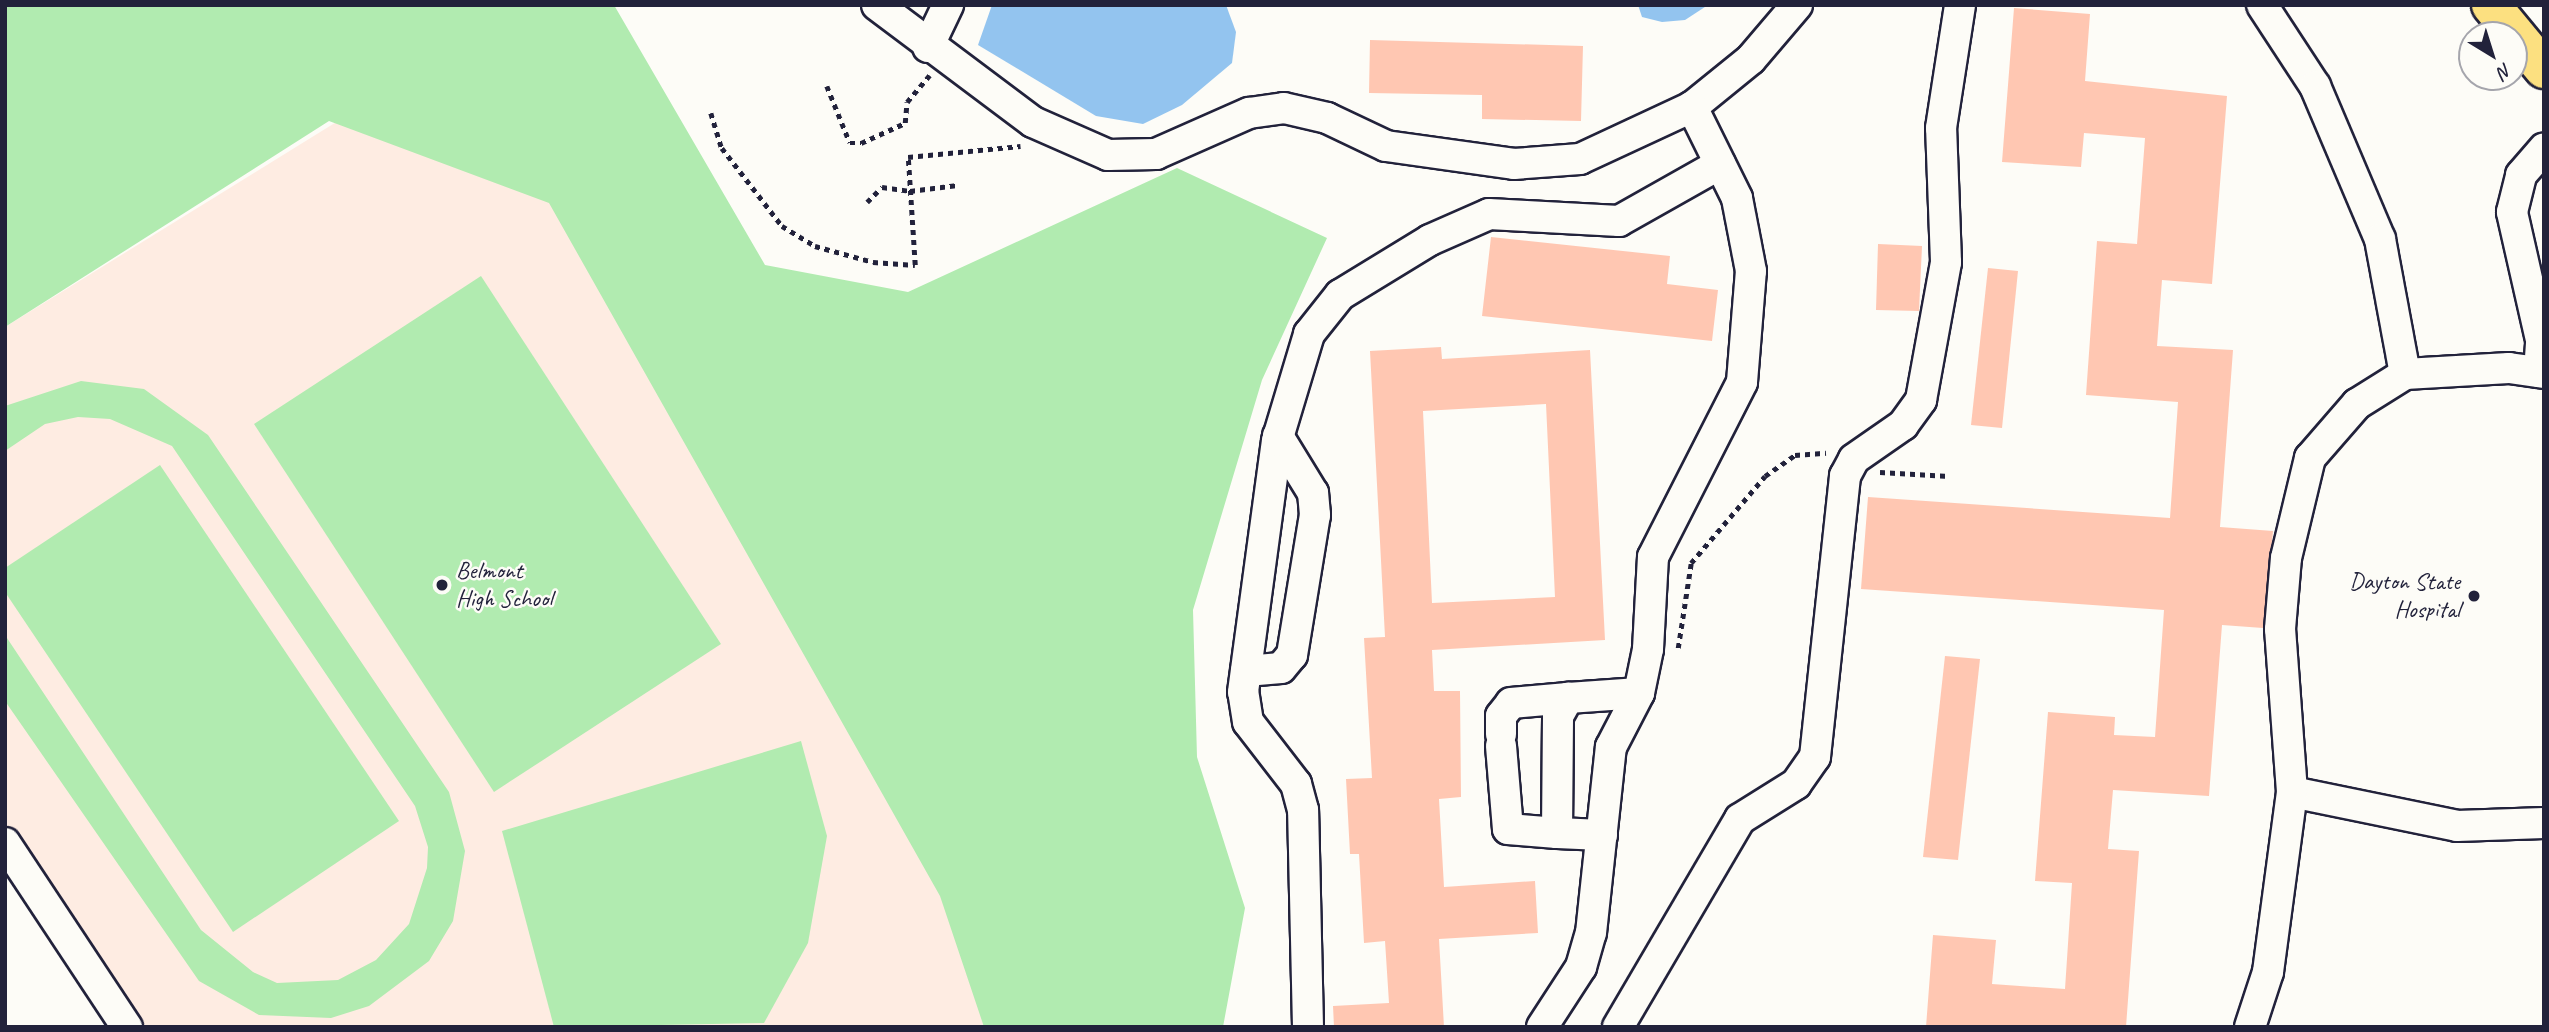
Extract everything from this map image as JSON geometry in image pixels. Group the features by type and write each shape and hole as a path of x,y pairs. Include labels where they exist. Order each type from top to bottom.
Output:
{"main road":[{"path":"2491,5 2544,69"}],"street":[{"path":"877,5 936,53 1055,133 1108,155 1156,154 1249,113 1284,108 1328,118 1386,146 1514,164 1580,159 1692,107 1751,59 1797,5"},
{"path":"936,53 947,5"},
{"path":"1618,1027 1740,819 1796,784 1815,757 1845,475 1854,459 1903,425 1921,400 1945,262 1941,128 1960,5"},
{"path":"2262,5 2315,86 2371,215 2395,299 2405,374"},
{"path":"1542,1027 1581,967 1602,835 1611,747 1639,693 1648,649 1653,557 1742,382 1751,271 1737,198 1692,107"},
{"path":"2250,1027 2268,972 2292,792 2280,629 2299,485 2328,432 2405,374 2436,368 2542,373 2539,328 2512,212 2521,175 2544,149"},
{"path":"1308,1027 1303,810 1296,784 1248,722 1246,671 1278,436 1309,334 1340,295 1388,264 1489,214 1619,221 1720,164"},
{"path":"1246,671 1281,668 1293,655 1315,515 1313,493 1278,436"},
{"path":"1602,835 1508,829 1501,716 1511,703 1639,693"},
{"path":"1557,833 1558,716 1568,698"},
{"path":"2292,792 2457,827 2544,823"},
{"path":"5,843 127,1027"}],"path":[{"path":"827,86 849,143 861,143 905,123 907,102 936,53"},
{"path":"711,113 722,148 764,209 815,246 873,262 915,265 908,157 1040,144 1055,133"},
{"path":"867,202 882,187 910,191 958,185"},
{"path":"1648,649 1678,650 1691,563 1765,476 1795,455 1854,459 1888,475 1949,476"}],"shaded area":[{"name":"Belmont High School","path":"519,9 1156,1027 127,1027 5,843 5,327"}],"green space":[{"path":"5,5 614,5 765,265 908,292 1177,168 1327,238 1262,380 1193,610 1197,757 1245,908 1223,1027 984,1027 940,896 549,203 329,121 5,327"},
{"path":"481,276 721,644 494,792 254,424"},
{"path":"81,381 144,389 208,435 449,792 465,851 453,921 429,961 369,1006 331,1018 259,1015 199,981 5,701 5,635 201,930 253,972 277,983 338,980 376,960 409,924 427,868 428,847 415,806 172,446 110,419 78,417 45,424 5,451 5,406"},
{"path":"160,465 399,821 233,932 5,592 5,568"},
{"path":"801,741 827,836 808,943 764,1023 554,1027 502,831"}],"water":[{"path":"992,5 1226,5 1236,32 1232,63 1182,105 1143,124 1096,116 978,45"},
{"path":"1638,5 1708,5 1685,20 1662,22 1642,17"}],"building":[{"path":"2014,8 2090,14 2085,81 2227,96 2212,284 2162,280 2157,346 2233,350 2220,527 2273,531 2263,628 2222,625 2209,796 2113,790 2108,849 2139,851 2126,1027 1926,1027 1933,935 1996,940 1992,984 2065,989 2072,883 2035,881 2048,712 2115,717 2114,735 2155,737 2164,610 1861,589 1868,497 2170,518 2178,402 2086,395 2097,241 2137,244 2145,138 2084,133 2081,167 2002,162"},
{"path":"1370,40 1583,46 1581,121 1482,119 1482,95 1369,93"},
{"path":"1491,237 1670,256 1667,284 1718,290 1712,341 1482,316"},
{"path":"1878,244 1922,246 1919,311 1876,310"},
{"path":"1988,268 2018,271 2002,428 1971,425"},
{"path":"1441,347 1442,359 1590,350 1605,640 1432,650 1434,691 1460,691 1461,797 1439,799 1444,887 1535,881 1538,933 1439,939 1444,1027 1334,1027 1333,1006 1389,1003 1385,941 1364,943 1359,854 1350,854 1346,779 1372,778 1364,638 1385,637 1370,351","holes":["1546,404 1555,597 1432,603 1423,411"]},
{"path":"1945,656 1980,659 1958,860 1923,857"}],"place":[{"name":"Belmont High School","path":"442,585"},
{"name":"Dayton State Hospital","path":"2474,596"}]}
